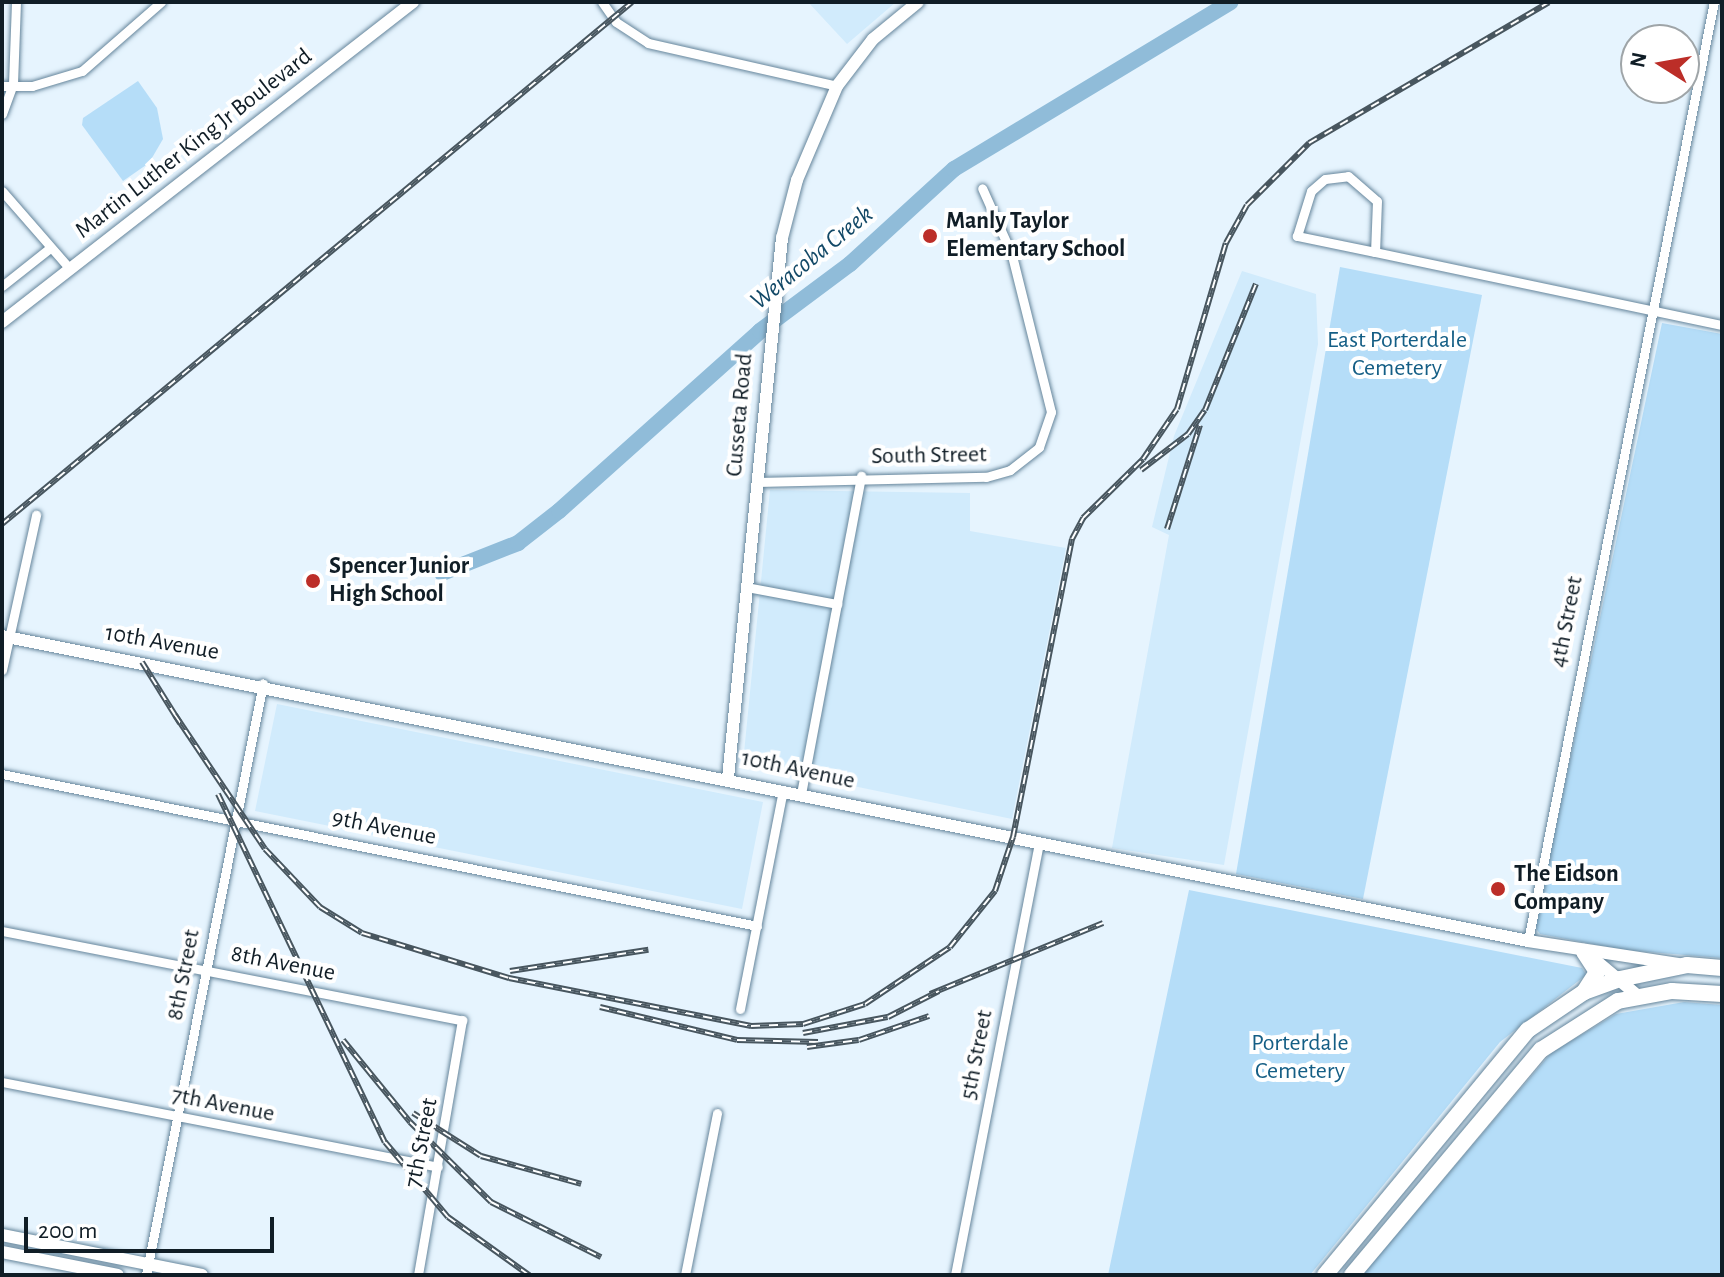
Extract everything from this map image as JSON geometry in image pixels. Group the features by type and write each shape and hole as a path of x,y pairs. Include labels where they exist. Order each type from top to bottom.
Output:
{"highway":[{"path":"1584,952 1597,972 1584,992"},
{"path":"1325,1275 1528,1030 1584,992 1620,979 1687,965 1722,968"},
{"path":"1352,1275 1541,1050 1583,1020 1638,996 1722,994"}],"main road":[{"name":"Martin Luther King Jr Boulevard","path":"2,322 413,2"},
{"name":"Cusseta Road","path":"728,778 772,300 797,180 837,86 873,39 918,2"},
{"name":"10th Avenue","path":"5,636 263,683 1584,952 1687,965"},
{"name":"10th Avenue","path":"1584,952 1638,996"},
{"path":"2,1235 147,1270 202,1275"},
{"path":"2,1252 118,1275"}],"street":[{"path":"2,114 16,2"},
{"path":"7,85 32,86 82,71 161,2"},
{"path":"602,2 635,37 660,46 837,86"},
{"name":"4th Street","path":"1528,941 1714,2"},
{"path":"1375,252 1377,201 1365,184 1348,176 1325,179 1311,191 1297,236 1722,325"},
{"name":"South Street","path":"801,794 861,476 998,475 1031,456 1045,436 1051,412 1036,347 1012,255 982,188"},
{"path":"2,191 70,269"},
{"path":"2,286 50,248"},
{"path":"757,482 861,476"},
{"path":"2,670 5,636 36,515"},
{"path":"746,587 837,604"},
{"name":"8th Street","path":"147,1270 263,683"},
{"name":"9th Avenue","path":"2,774 757,926"},
{"path":"740,1009 783,790"},
{"name":"5th Street","path":"955,1275 1039,843"},
{"name":"8th Avenue","path":"2,931 462,1020"},
{"name":"7th Street","path":"418,1275 462,1020"},
{"name":"7th Avenue","path":"2,1082 438,1167"},
{"path":"685,1275 717,1113"}],"shaded area":[{"path":"808,2 896,2 847,44"},
{"path":"1242,271 1316,294 1318,344 1224,865 1112,848 1169,535 1152,527 1174,436"},
{"path":"770,490 970,493 970,531 1066,548 1012,819 743,763"},
{"path":"277,704 763,802 742,909 255,811"}],"green space":[{"path":"138,81 157,108 163,139 149,163 123,181 82,125 83,118"},
{"name":"East Porterdale Cemetery","path":"1340,267 1482,295 1363,899 1236,874"},
{"path":"1662,323 1722,334 1722,958 1624,950 1540,934 1535,927"},
{"name":"Porterdale Cemetery","path":"1189,890 1582,968 1586,975 1500,1042 1310,1275 1108,1275"},
{"path":"1684,1002 1722,1005 1722,1275 1362,1275 1551,1053 1616,1014"}],"waterway":[{"name":"Weracoba Creek","path":"442,573 518,543 559,511 760,331 850,264 954,169 1231,2"}],"railway":[{"path":"2,524 632,2"},
{"path":"175,715 265,849 320,907 362,933 509,978 751,1026 803,1024 865,1004 950,947 995,891 1013,837 1072,539 1083,518 1143,459 1177,409 1226,243 1247,205 1309,143 1549,2"},
{"path":"1141,470 1188,434 1205,410 1256,284"},
{"path":"1167,529 1200,425"},
{"path":"142,662 180,723"},
{"path":"218,794 385,1142 448,1217 529,1275"},
{"path":"930,994 1103,923"},
{"path":"510,971 648,950"},
{"path":"803,1033 888,1017 939,991"},
{"path":"600,1007 737,1040 818,1042"},
{"path":"807,1047 859,1040 929,1016"},
{"path":"343,1040 410,1122 491,1202 601,1257"},
{"path":"413,1113 481,1156 581,1184"}],"place":[{"name":"Manly Taylor Elementary School","path":"930,236"},
{"name":"Spencer Junior High School","path":"313,581"},
{"name":"The Eidson Company","path":"1498,889"}]}
